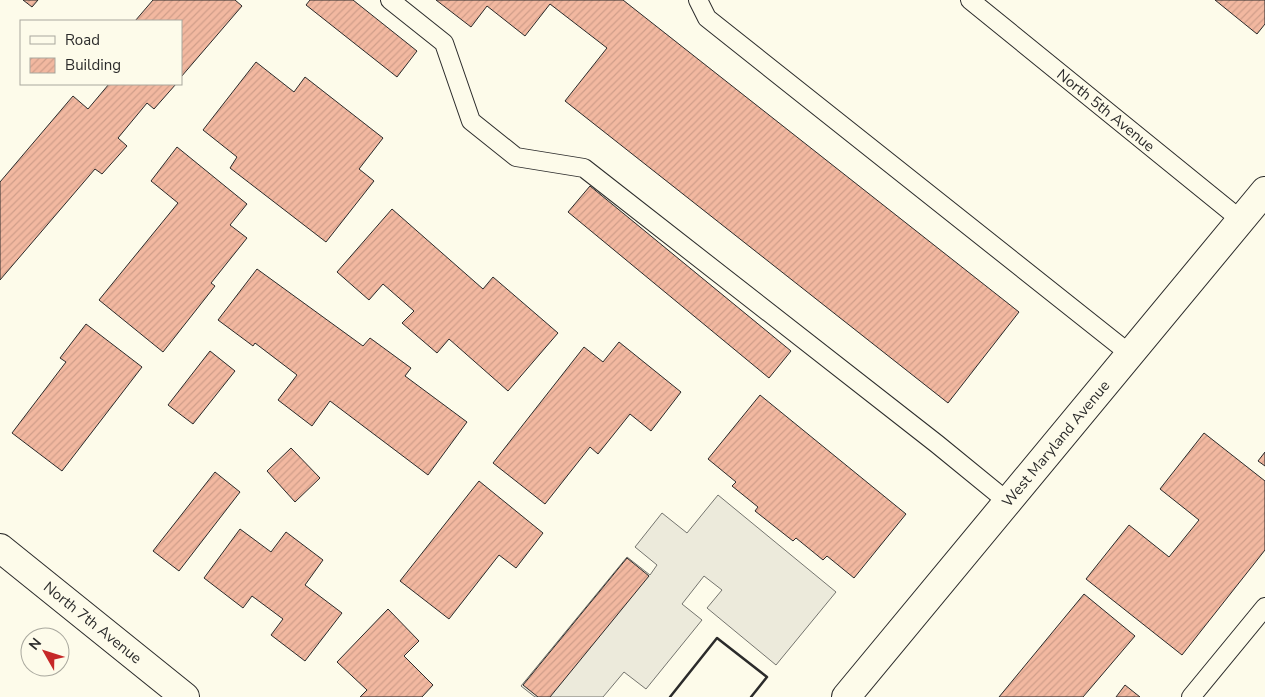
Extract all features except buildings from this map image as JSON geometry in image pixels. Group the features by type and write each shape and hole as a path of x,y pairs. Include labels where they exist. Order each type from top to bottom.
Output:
{"street":[{"name":"West Maryland Avenue","path":"846,697 1265,191"},
{"name":"North 7th Avenue","path":"0,548 185,697"}],"lane":[{"path":"390,0 444,43 471,121 516,157 584,168 937,444 1008,502"},
{"path":"698,0 707,18 1130,354"},
{"name":"North 5th Avenue","path":"970,0 1241,220"},
{"path":"1191,697 1265,607"}],"shaded area":[{"path":"718,495 836,592 776,665 707,608 722,590 704,576 682,604 702,620 646,689 624,672 603,697 535,697 521,686 627,557 650,575 657,565 635,547 662,513 687,533"}],"wall":[{"path":"670,697 717,638 767,677 751,697"}]}
